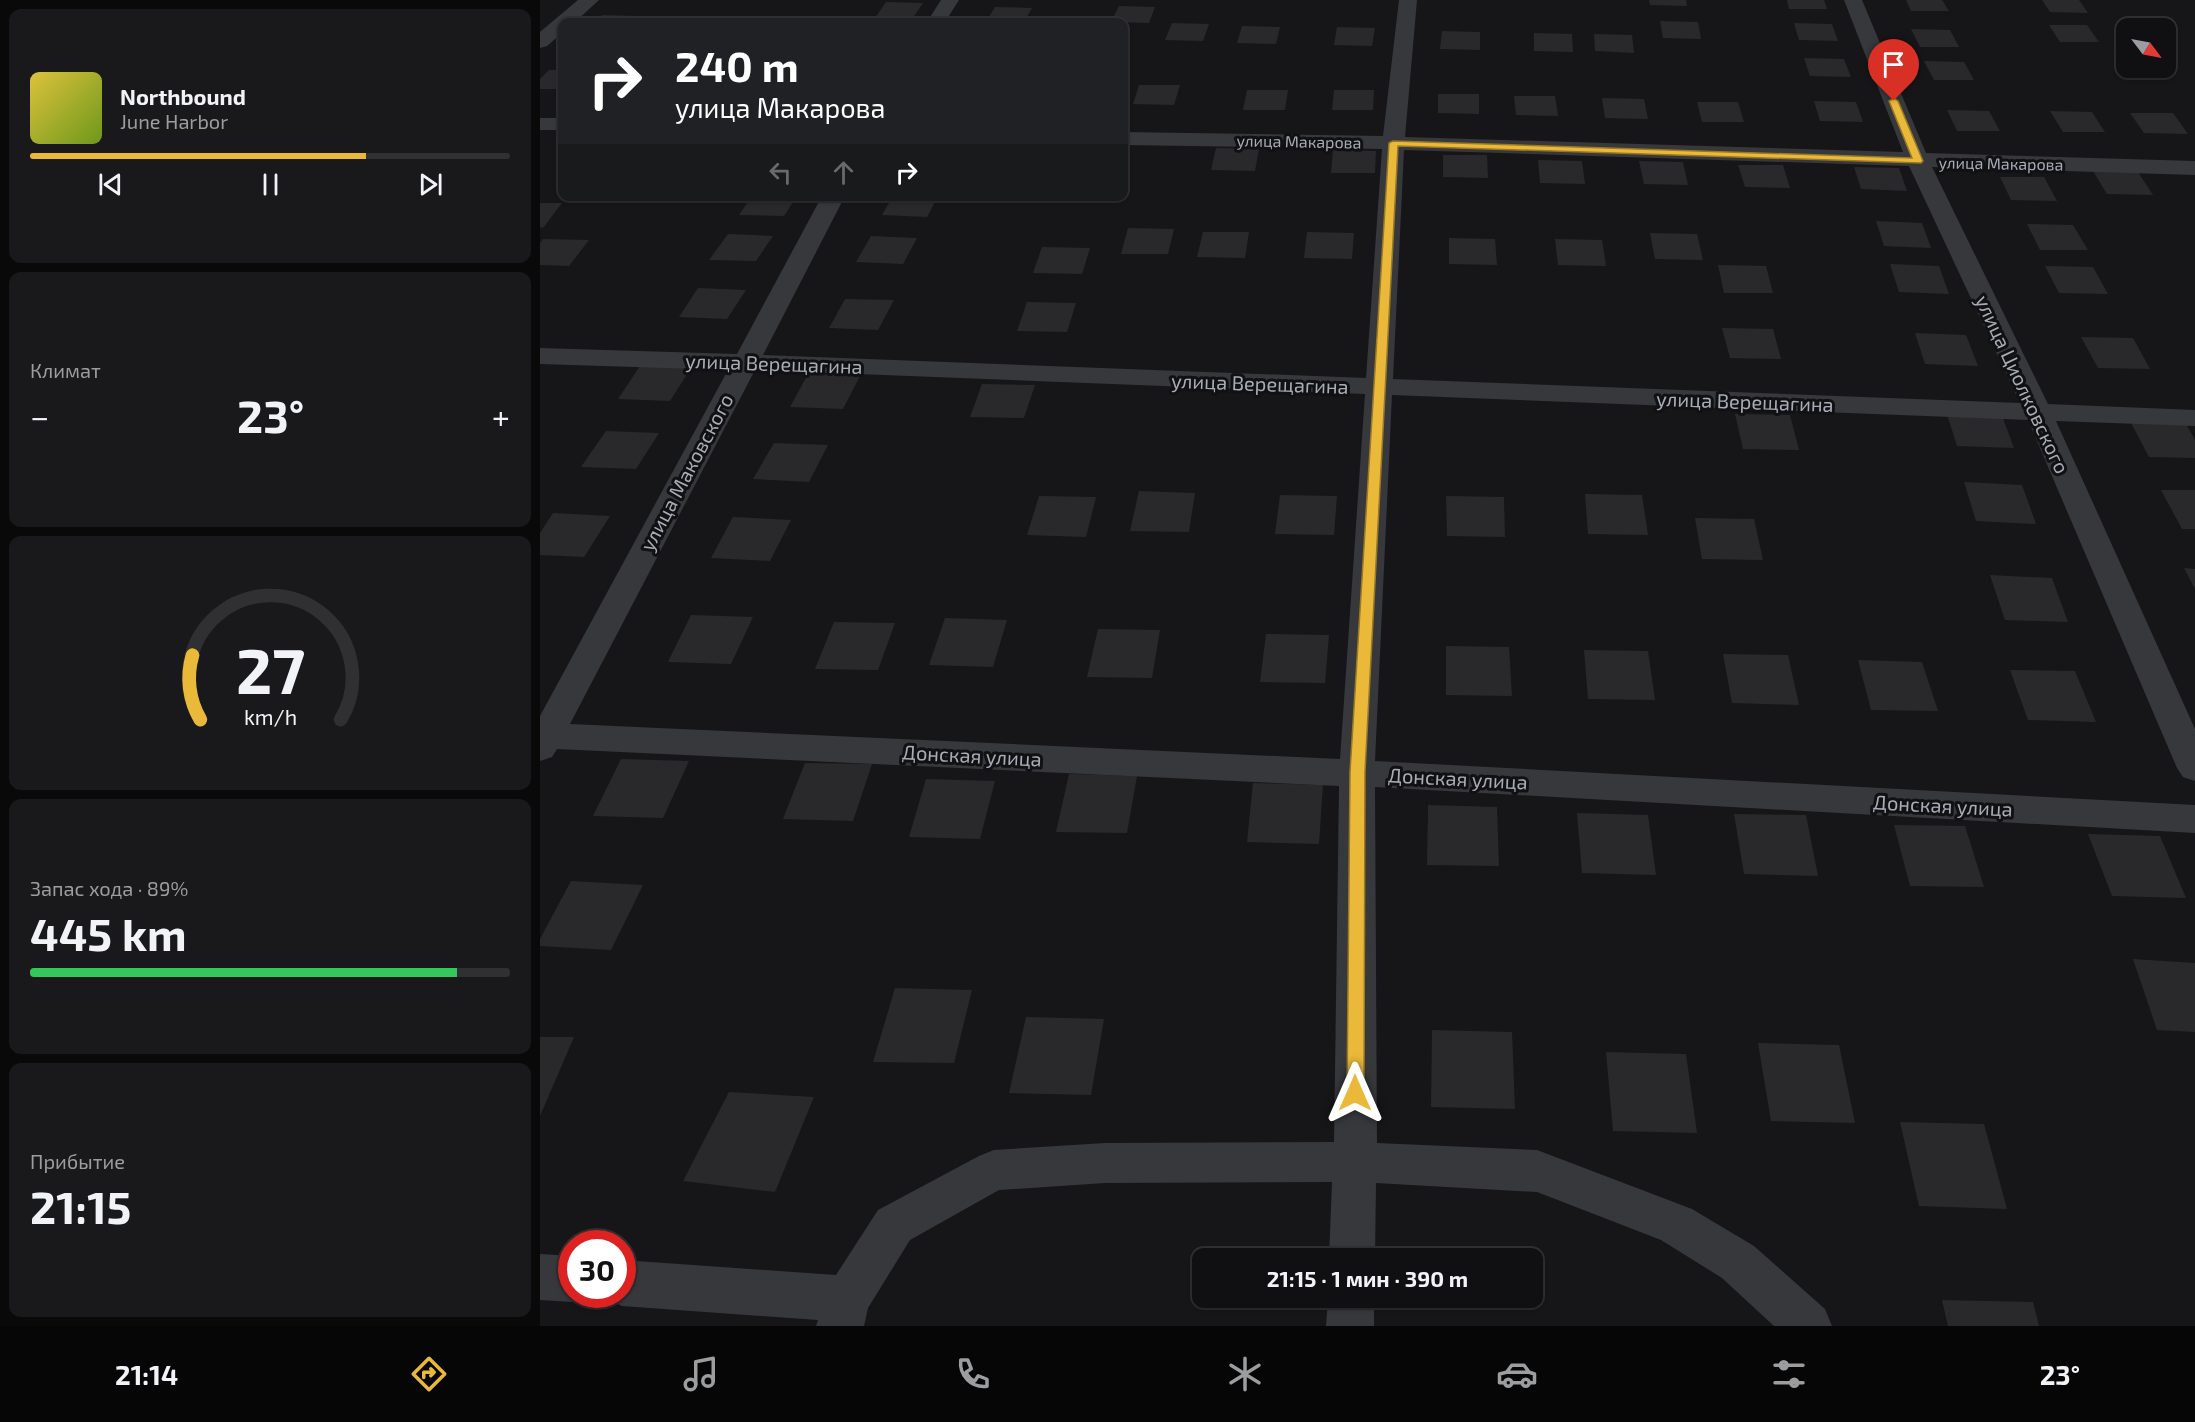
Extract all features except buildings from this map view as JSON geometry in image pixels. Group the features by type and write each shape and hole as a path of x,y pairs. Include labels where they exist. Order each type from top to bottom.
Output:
{"street":[{"path":"569,18 590,0"},
{"path":"939,18 950,0"},
{"path":"1352,1248 1355,1162 1357,772 1393,143 1408,0"},
{"name":"улица Циолковского","path":"1853,0 1918,161 2038,412 2195,768"},
{"path":"540,42 558,27"},
{"path":"540,124 558,124"},
{"name":"улица Макарова","path":"1128,138 1393,143 2195,168"},
{"name":"улица Маковского","path":"542,739 831,201"},
{"name":"улица Верещагина","path":"540,356 2195,418"},
{"name":"Донская улица","path":"542,739 1357,772 2195,819"},
{"path":"636,1285 843,1312 894,1226 994,1170 1105,1163 1355,1162 1537,1171 1676,1224 1738,1262 1808,1326"},
{"path":"540,1277 558,1278"},
{"path":"1350,1308 1350,1326"}],"route":[{"path":"1355,1093 1357,772 1393,143 1918,161 1894,101"}]}
